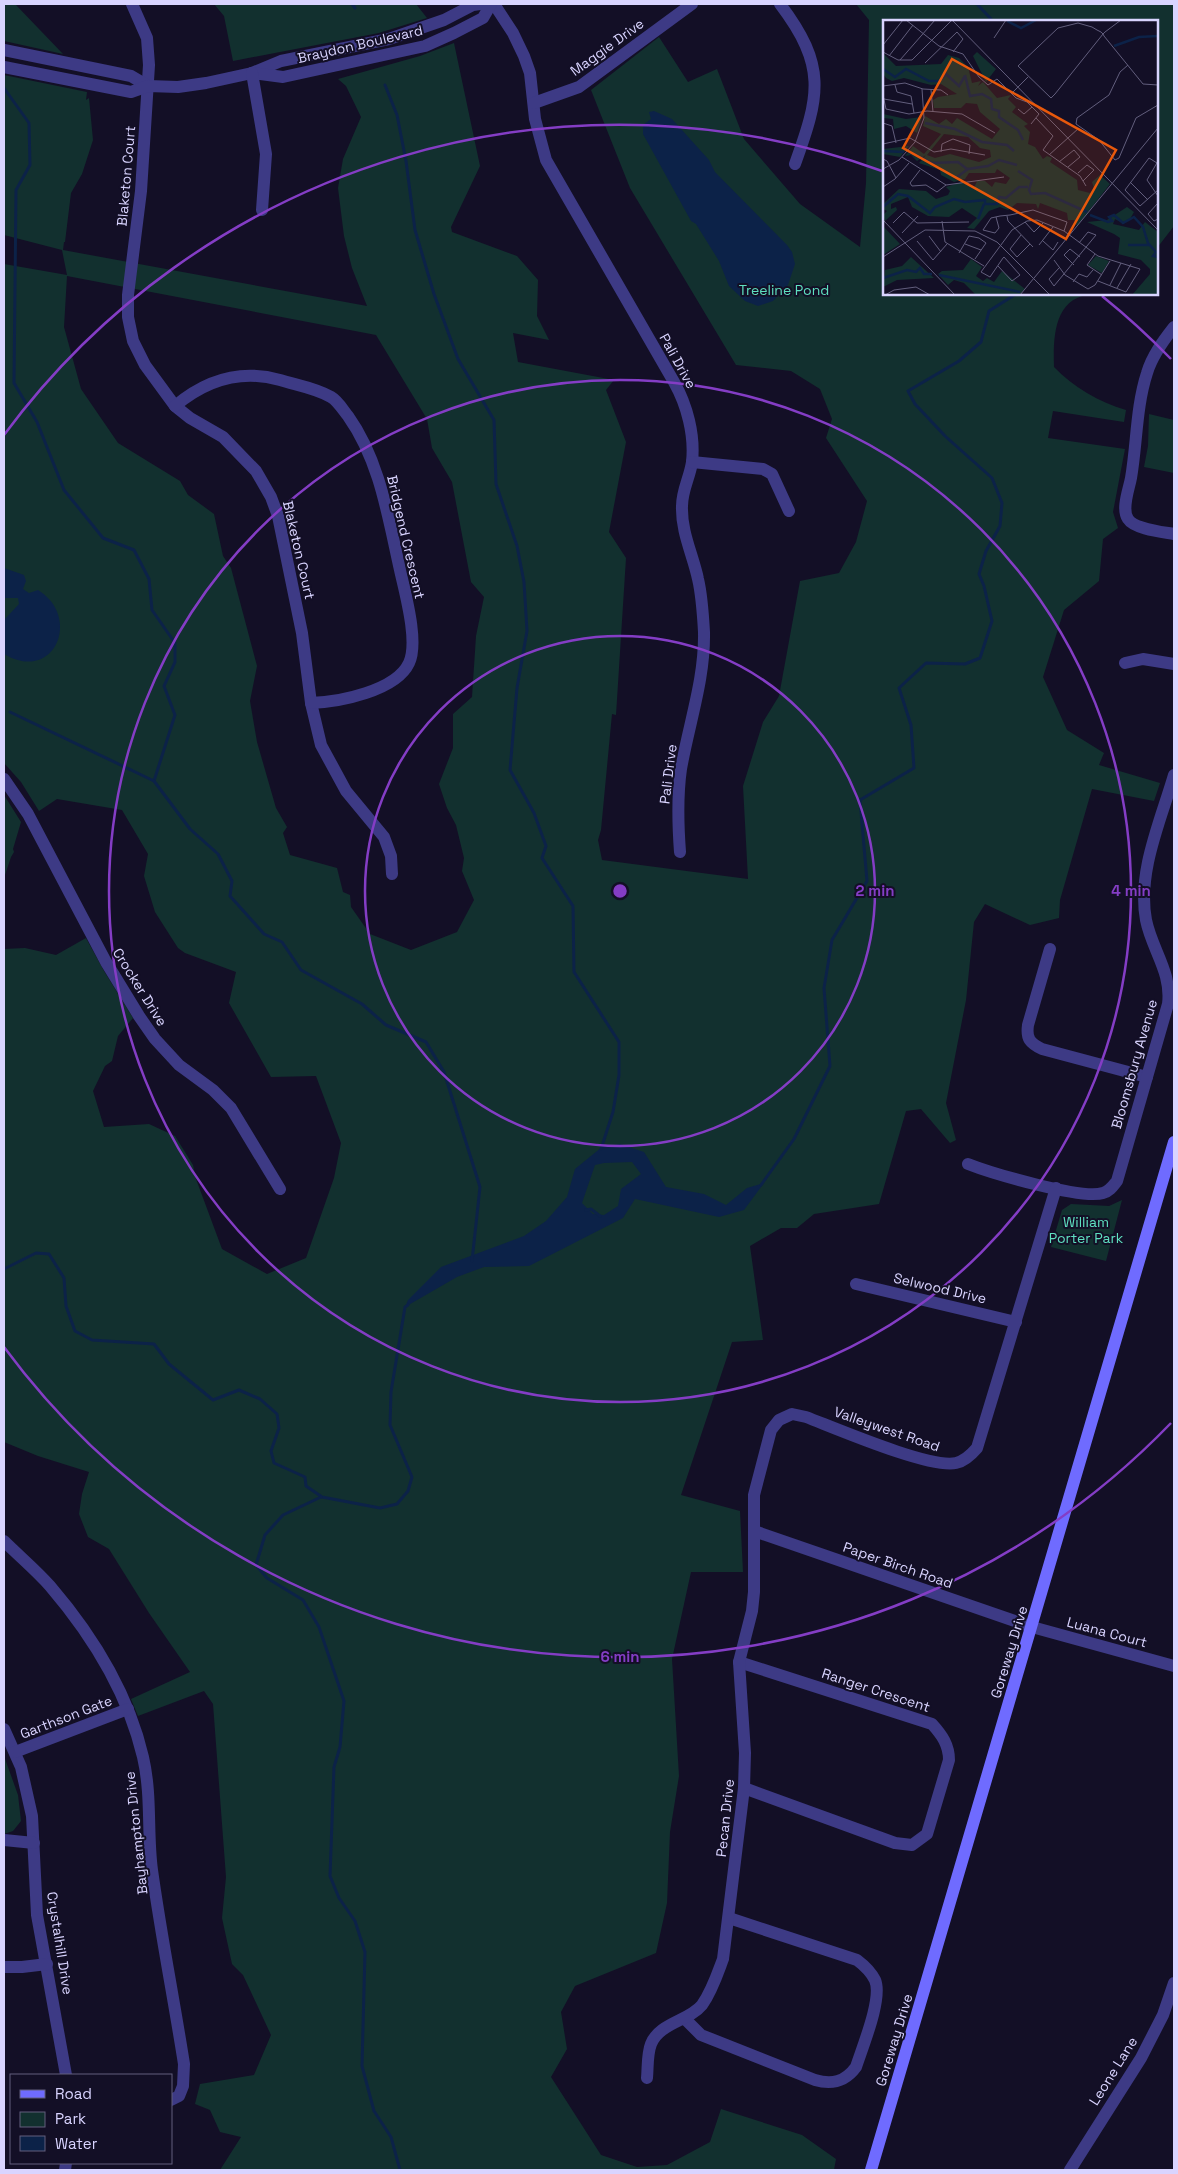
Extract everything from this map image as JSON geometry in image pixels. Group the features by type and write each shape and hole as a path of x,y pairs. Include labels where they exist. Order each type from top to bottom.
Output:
{"street":[{"name":"Blaketon Court","path":"132,4 147,38 149,65 143,167 128,295 128,317 133,341 138,353 159,386 175,406 190,418 223,436 256,471 271,497 278,516 302,633 311,703 321,745 346,791 362,813 384,837 391,856 392,874"},
{"name":"Braydon Boulevard","path":"4,66 131,92 148,86 191,85 252,73 281,60 404,34 480,4"},
{"name":"Braydon Boulevard","path":"252,73 283,77 425,46 483,18 493,4"},
{"name":"Pali Drive","path":"493,4 524,56 530,72 540,144 554,176 681,394 688,418 692,462 683,492 682,519 698,580 702,605 703,666 681,772 678,806 680,852"},
{"name":"Maggie Drive","path":"534,103 579,87 692,4"},
{"path":"780,4 803,38 812,64 815,82 810,121 795,164"},
{"name":"Braydon Boulevard","path":"4,50 131,76 148,86"},
{"path":"252,73 266,154 262,210"},
{"path":"1174,328 1163,341 1147,371 1139,406 1136,452 1125,509 1128,519 1134,524 1174,534"},
{"name":"Bridgend Crescent","path":"175,406 187,396 209,384 228,377 244,375 268,377 332,397 353,424 370,458 384,496 405,595 412,642 410,662 402,674 393,682 375,690 330,702 311,703"},
{"path":"692,462 763,470 772,474 789,511"},
{"path":"1125,663 1143,659 1174,664"},
{"name":"Bloomsbury Avenue","path":"968,1164 989,1172 1093,1195 1104,1193 1111,1189 1116,1180 1166,1012 1169,986 1164,967 1148,927 1144,908 1144,882 1171,797 1174,774"},
{"name":"Crocker Drive","path":"4,779 28,814 106,962 130,1003 155,1039 179,1065 189,1075 213,1090 231,1108 280,1189"},
{"path":"1050,949 1028,1025 1027,1036 1031,1044 1042,1049 1147,1077"},
{"name":"Goreway Drive","path":"871,2170 1174,1142"},
{"name":"Valleywest Road","path":"754,1531 754,1495 771,1430 779,1420 792,1414 806,1417 925,1461 947,1464 956,1463 968,1458 977,1448 1056,1188"},
{"name":"Selwood Drive","path":"856,1284 1016,1322"},
{"name":"Paper Birch Road","path":"754,1531 1032,1627"},
{"name":"Pecan Drive","path":"647,2078 652,2042 659,2031 702,2006 714,1985 723,1959 744,1788 745,1753 740,1662 752,1611 754,1592 754,1531"},
{"name":"Bayhampton Drive","path":"4,1541 49,1585 87,1634 110,1670 128,1709 143,1757 150,1808 152,1868 184,2064 183,2086 179,2096 172,2100"},
{"name":"Luana Court","path":"1032,1627 1174,1666"},
{"name":"Ranger Crescent","path":"740,1662 932,1724 942,1735 948,1752 948,1760 927,1834 912,1845 895,1843 744,1788"},
{"name":"Garthson Gate","path":"15,1752 128,1709"},
{"name":"Crystalhill Drive","path":"4,1729 21,1767 32,1816 37,1915 66,2074"},
{"path":"4,1840 34,1843"},
{"path":"684,2018 701,2036 821,2082 838,2082 850,2075 856,2067 877,1996 876,1982 866,1967 857,1960 729,1918"},
{"path":"4,1967 47,1964"},
{"name":"Leone Lane","path":"1070,2170 1141,2058 1164,2015 1174,1983"}],"green space":[{"path":"4,4 15,4 63,54 4,41"},
{"path":"214,4 416,4 427,18 379,33 233,61 224,16"},
{"name":"Treeline Pond","path":"856,4 1174,4 1174,226 1158,247 1158,20 883,20 883,295 1088,295 1081,296 1071,302 1059,320 1054,343 1054,367 1069,381 1087,393 1106,403 1126,410 1124,422 1053,411 1048,438 1125,449 1113,512 1118,528 1103,539 1099,581 1064,610 1043,677 1067,730 1104,753 1099,765 1160,783 1154,801 1092,789 1060,900 1059,918 1030,925 985,904 974,922 966,1000 946,1103 956,1140 950,1143 921,1109 906,1111 879,1204 814,1214 797,1228 781,1228 750,1246 763,1340 732,1342 681,1495 740,1511 743,1572 691,1572 672,1659 679,1776 670,1832 667,1903 656,1953 575,1986 561,2012 567,2049 551,2077 601,2155 637,2167 667,2165 710,2142 721,2109 802,2135 836,2159 834,2170 220,2170 241,2137 220,2132 210,2110 195,2104 200,2084 254,2075 271,2035 243,1975 232,1964 222,1918 226,1877 213,1704 204,1691 138,1716 131,1699 190,1672 149,1613 109,1549 88,1537 79,1514 82,1494 89,1472 38,1456 4,1442 4,949 25,948 56,955 86,938 133,1018 118,1036 112,1061 105,1066 93,1091 104,1127 149,1124 175,1136 193,1165 196,1179 222,1249 267,1274 306,1258 334,1178 341,1143 316,1076 271,1077 229,1003 236,972 185,953 178,948 155,912 144,876 148,854 122,810 57,799 39,811 21,782 4,763 4,264 67,275 62,250 4,235 4,75 87,92 86,100 89,98 93,140 82,174 71,193 63,250 367,306 352,268 344,236 338,188 343,159 361,117 346,86 338,79 420,56 454,43 480,166 451,227 452,232 517,256 538,280 537,316 549,340 513,333 518,362 614,380 606,390 626,442 609,532 626,558 616,715 612,714 601,830 598,840 602,860 748,879 743,786 763,722 779,696 800,581 839,573 856,542 867,501 826,438 832,419 820,389 791,371 736,365 630,188 591,90 659,37 688,82 717,69 744,139 800,204 860,247 866,183 869,20","holes":["67,276 376,335 427,419 432,448 452,482 471,582 484,597 476,636 472,697 453,714 453,748 439,784 447,808 456,825 464,858 462,871 474,900 457,932 411,950 370,934 351,907 350,895 343,892 337,868 290,855 283,833 287,827 276,808 257,742 250,701 257,666 231,568 223,556 214,514 188,495 180,481 118,443 81,389 64,327"]},
{"path":"1149,414 1174,420 1174,473 1144,467 1148,446"},
{"path":"4,795 21,822 13,849 14,852 4,878"},
{"name":"William Porter Park","path":"1122,1200 1106,1261 1051,1247 1062,1210 1071,1204 1109,1206"},
{"path":"4,1756 18,1795 21,1821 13,1831 4,1834"}],"water":[{"path":"654,111 672,119 709,160 715,172 792,252 795,264 788,285 773,301 758,306 745,301 729,286 719,261 696,224 691,221 643,134 643,125 651,119 649,112"},
{"path":"4,568 24,575 26,581 23,589 29,593 38,590 51,602 58,616 60,630 57,643 49,654 37,660 22,661 4,654 4,620 19,604 18,598 4,598"},
{"path":"620,1144 644,1152 666,1187 704,1194 726,1205 747,1188 764,1183 744,1210 719,1217 635,1199 623,1218 529,1266 484,1267 457,1277 405,1307 408,1300 441,1267 524,1236 546,1221 567,1197 575,1169 602,1147","holes":["632,1162 641,1174 621,1189 618,1206 604,1215 593,1214 582,1203 595,1165"]}],"waterway":[{"path":"352,4 355,8"},
{"path":"977,4 990,20"},
{"path":"385,85 397,115 406,161 415,230 434,294 458,359 494,420 496,484 517,546 524,582 527,631 517,688 510,770 534,813 546,846 542,858 573,906 574,972 619,1042 619,1075 613,1112 601,1149"},
{"path":"4,88 29,123 30,165 16,190 14,383 37,422 64,490 103,538 134,550 149,579 152,610 175,643 175,662 164,686 175,715 154,781"},
{"path":"761,1185 794,1139 830,1066 824,988 832,940 867,881 860,800 914,768 911,725 899,688 926,663 965,664 980,658 992,621 984,586 979,574 986,551 1000,526 1002,503 992,478 945,436 915,404 908,391 959,361 981,342 989,311 1014,295"},
{"path":"10,712 154,781 190,829 218,854 232,881 230,896 264,934 282,942 301,970 362,1004 386,1025 426,1042 444,1072 480,1187 472,1261"},
{"path":"586,1210 591,1209 600,1216"},
{"path":"4,1269 36,1253 49,1254 64,1278 66,1306 75,1331 92,1340 154,1344 169,1364 213,1400 239,1390 260,1399 277,1414 279,1428 271,1451 274,1463 305,1477 306,1486 322,1497 380,1508 397,1504 408,1491 412,1477 390,1425 391,1392 405,1307 408,1305"},
{"path":"321,1497 283,1515 265,1535 256,1565 267,1578 303,1600 319,1627 344,1701 340,1747 334,1767 330,1876 339,1898 355,1921 365,1952 362,2066 374,2111 391,2137 400,2170"}]}
